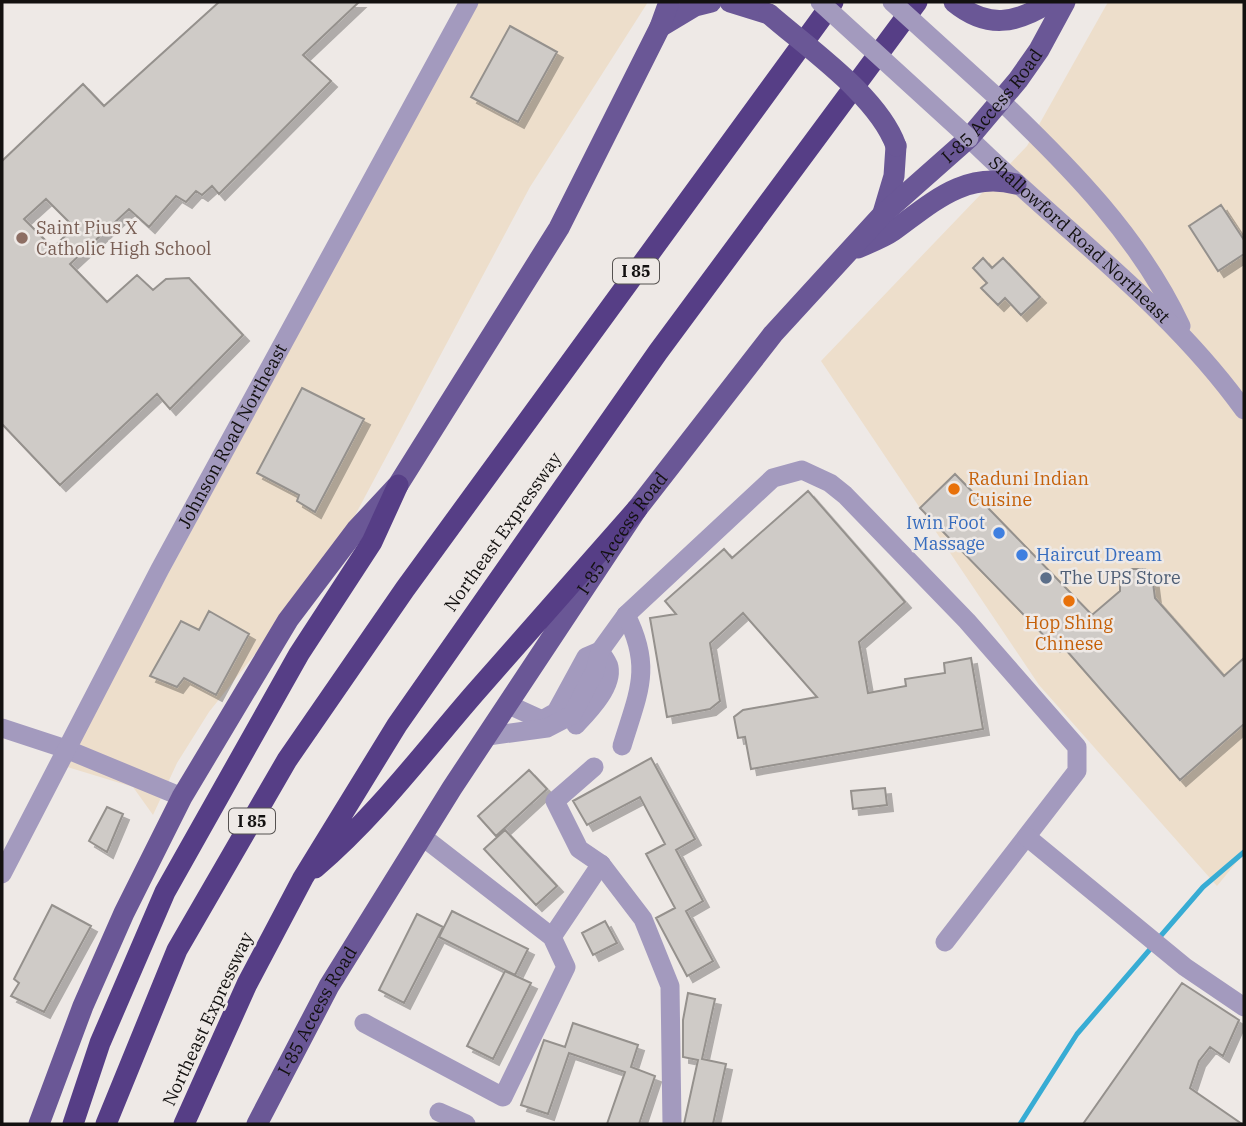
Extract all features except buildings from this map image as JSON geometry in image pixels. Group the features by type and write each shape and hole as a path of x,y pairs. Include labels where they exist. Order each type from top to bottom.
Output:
{"highway":[{"name":"I 85","path":"106,1124 177,950 287,760 405,589 833,2"},
{"name":"Northeast Expressway","path":"184,1124 247,984 303,878 368,769 433,671 657,352 917,2"},
{"path":"73,1124 100,1043 165,892 299,654 372,542 398,485"},
{"path":"303,878 344,844 396,789 472,695 638,509"}],"main road":[{"path":"39,1124 83,1006 124,913 183,797 288,620 356,530 398,485 559,228 660,27 669,2"},
{"path":"660,27 695,6 711,2"},
{"path":"730,2 769,14 872,105 889,126 896,146 892,186 882,215"},
{"path":"954,2 967,13 988,21 1015,19 1050,2"},
{"name":"I-85 Access Road","path":"257,1124 329,986 488,736 638,509 773,334 882,215 969,138 1001,101 1039,50 1065,2"},
{"path":"850,252 890,233 926,205 955,188 982,180 1016,184"}],"street":[{"name":"Johnson Road Northeast","path":"2,874 66,749 469,2"},
{"name":"Shallowford Road Northeast","path":"820,2 1185,336 1244,410"},
{"name":"Shallowford Road Northeast","path":"892,2 1001,101 1072,172 1129,240 1166,293 1185,336"},
{"path":"488,736 547,728 572,715 587,688 600,651 626,615 773,478 802,470 830,483 967,621 1077,747 1077,771 944,942"},
{"path":"622,746 642,681 639,640 626,615"},
{"path":"509,705 542,720 587,688"},
{"path":"2,728 66,749 183,797"},
{"path":"594,767 555,802 579,849 601,864 643,919 670,986 672,1124"},
{"path":"364,1023 503,1097 566,967 552,937 423,837"},
{"path":"1027,837 1185,967 1244,1007"},
{"path":"552,937 601,864"},
{"path":"439,1112 466,1124"}],"shaded area":[{"path":"478,2 648,2 530,187 335,553 209,712 177,763 153,815 133,787 64,766"},
{"path":"1108,2 1244,2 1244,853 1217,886 1039,685 821,361 1027,146"}],"waterway":[{"path":"1158,939 1203,887 1244,852"},
{"path":"1020,1124 1077,1034 1152,947"}],"place":[{"name":"Saint Pius X Catholic High School","path":"22,238"},
{"name":"Raduni Indian Cuisine","path":"954,489"},
{"name":"Iwin Foot Massage","path":"999,533"},
{"name":"Haircut Dream","path":"1022,555"},
{"name":"The UPS Store","path":"1046,578"},
{"name":"Hop Shing Chinese","path":"1069,601"}]}
